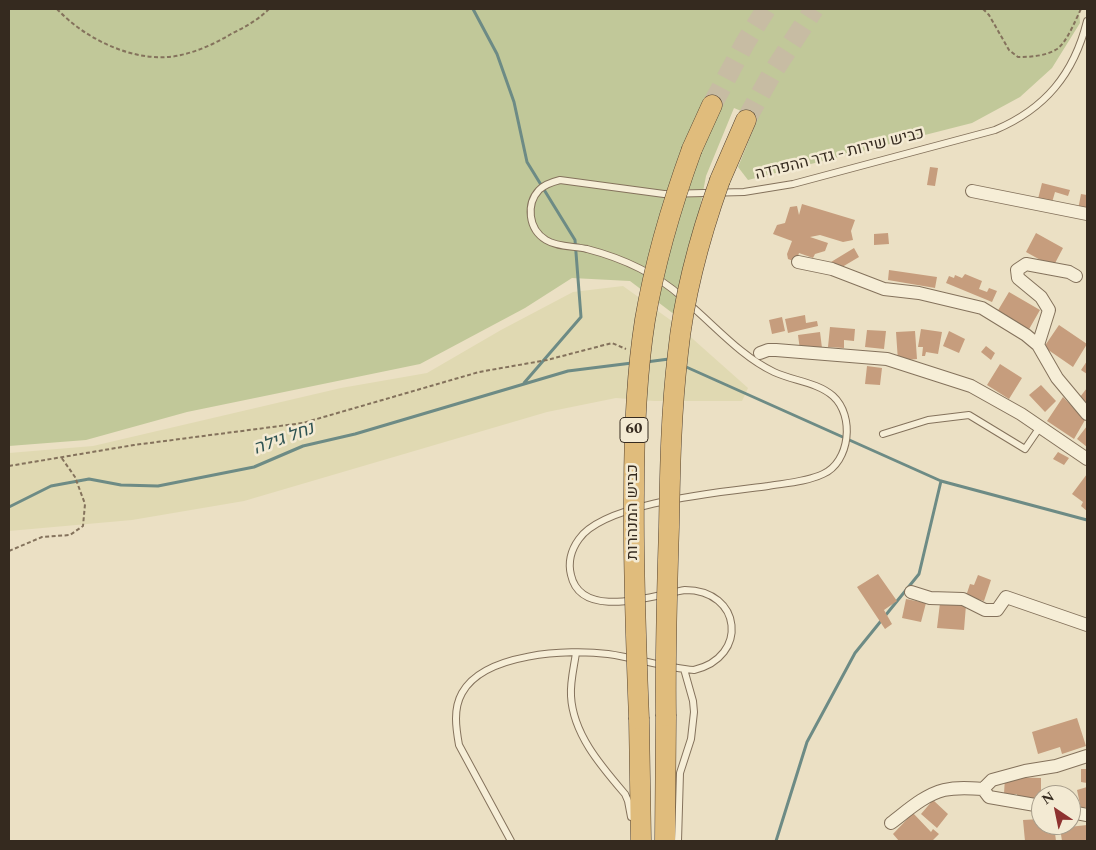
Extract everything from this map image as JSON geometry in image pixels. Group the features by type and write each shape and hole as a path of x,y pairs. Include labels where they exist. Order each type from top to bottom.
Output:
{"highway":[{"name":"כביש המנהרות","path":"641,841 634,507 634,432 639,367 645,319 659,253 678,188 692,149 712,105"},
{"name":"כביש המנהרות","path":"665,841 670,478 678,352 684,310 696,255 720,180 746,120"}],"street":[{"path":"972,191 1087,214"},
{"path":"798,262 832,269 884,289 919,293 982,308 1038,344 1057,378 1087,414"},
{"path":"1038,344 1049,310 1041,297 1018,278 1017,270 1026,264 1069,272 1076,276"},
{"path":"760,353 776,350 887,359 971,386 1021,414 1087,459"},
{"path":"911,592 930,598 963,599 985,610 997,610 1006,597 1087,624"},
{"path":"891,822 917,803 942,790 983,788 992,780 1025,771 1056,766 1087,756"},
{"path":"983,788 989,797 1031,804"}],"lane":[{"name":"כביש שירות - גדר ההפרדה","path":"511,841 459,745 456,731 458,703 462,692 476,678 501,665 534,655 576,653 607,654 694,670 705,668 716,661 726,651 730,641 732,631 731,620 722,604 709,593 685,590 611,603 587,597 578,590 572,580 570,571 573,548 579,538 598,523 654,503 807,480 824,474 835,463 845,446 848,432 845,416 840,404 832,395 814,386 775,373 754,361 658,278 629,263 601,253 556,244 546,240 538,233 531,216 530,207 540,189 547,184 560,180 664,194 744,192 793,184 995,130 1041,103 1054,88 1066,73 1076,55 1087,21"},
{"path":"883,434 928,420 969,415 1025,449 1040,427"},
{"path":"576,653 571,695 573,708 589,748 625,794 632,822"},
{"path":"678,841 680,773 691,739 694,712 684,669"}],"path":[{"path":"57,9 76,27 114,47 137,54 158,57 180,55 215,43 259,18 269,9"},
{"path":"983,9 989,15 1009,50 1018,57 1037,56 1057,49 1071,30 1080,9"},
{"path":"9,466 192,436 303,422 479,372 547,360 612,343 628,349"},
{"path":"9,551 42,537 70,535 83,526 85,504 75,477 61,457"}],"shaded area":[{"path":"623,286 676,324 748,388 742,401 654,401 616,398 547,412 244,501 132,520 9,531 9,453 93,446 341,388 427,373 501,330 573,292"}],"green space":[{"path":"9,9 1079,9 1080,23 1052,68 1020,97 972,123 748,180 738,167 758,118 734,108 706,176 679,318 630,281 572,278 525,308 420,364 187,412 86,440 9,446"}],"building":[{"path":"930,167 938,168 935,186 927,185"},
{"path":"1042,183 1070,190 1068,196 1055,192 1051,206 1037,203"},
{"path":"1081,194 1087,195 1087,212 1078,210"},
{"path":"802,204 855,220 851,231 853,240 843,242 820,235 810,237 828,243 825,251 815,254 813,258 799,253 796,262 788,259 787,254 792,241 773,234 777,225 785,223 790,207 797,206 799,215"},
{"path":"888,233 889,244 874,245 874,234"},
{"path":"1036,233 1063,248 1053,267 1026,252"},
{"path":"854,248 859,257 837,270 831,262"},
{"path":"889,270 937,277 935,288 888,280"},
{"path":"965,274 982,281 979,289 987,292 989,288 997,291 992,302 946,283 949,276 954,278 955,275 962,278"},
{"path":"1009,292 1040,310 1028,331 997,312"},
{"path":"805,315 806,323 817,321 818,326 788,333 785,319"},
{"path":"782,317 785,331 772,334 769,320"},
{"path":"1059,325 1087,344 1073,367 1044,347"},
{"path":"830,327 855,329 854,341 844,340 844,348 828,347"},
{"path":"921,329 942,332 938,354 926,352 925,356 922,356 923,347 918,347"},
{"path":"867,330 886,331 884,349 865,347"},
{"path":"915,331 917,359 898,361 896,332"},
{"path":"949,331 965,339 959,353 943,346"},
{"path":"820,332 822,348 800,350 798,335"},
{"path":"986,346 995,353 991,360 981,352"},
{"path":"1087,361 1087,374 1081,370"},
{"path":"1000,364 1022,378 1009,399 987,385"},
{"path":"867,366 882,368 880,385 865,384"},
{"path":"1041,385 1056,401 1045,412 1029,395"},
{"path":"1087,388 1087,403 1080,397"},
{"path":"1063,397 1085,420 1074,439 1047,421"},
{"path":"1087,426 1087,447 1077,439"},
{"path":"1058,452 1069,458 1064,465 1053,459"},
{"path":"1087,474 1087,511 1081,506 1083,502 1072,494"},
{"path":"878,574 897,601 884,610 892,624 885,629 857,587"},
{"path":"978,575 991,580 984,601 966,596 970,584 974,585"},
{"path":"906,599 926,603 921,622 902,618"},
{"path":"940,603 966,605 964,630 937,628"},
{"path":"1077,718 1086,746 1062,754 1060,747 1038,754 1032,732"},
{"path":"1081,769 1087,769 1087,783 1081,782"},
{"path":"1005,777 1041,778 1041,785 1031,785 1031,799 1017,799 1017,794 1004,794"},
{"path":"1087,787 1087,807 1081,809 1081,789"},
{"path":"933,800 948,814 937,828 921,814"},
{"path":"913,813 931,832 933,829 939,834 932,841 899,841 893,834"},
{"path":"1023,820 1031,820 1031,835 1055,835 1056,841 1025,841"},
{"path":"1087,825 1087,841 1062,841 1061,835 1081,835 1081,826"}],"waterway":[{"path":"473,9 497,54 514,102 527,162 575,240 581,317 524,383"},
{"path":"646,362 669,359"},
{"name":"נחל גילה","path":"9,507 51,486 89,479 121,485 158,486 254,467 303,446 355,434 568,371 632,363"},
{"path":"684,366 941,481 1087,520"},
{"path":"776,841 807,742 855,653 919,574 941,481"}],"tunnel":[{"path":"712,105 745,43 766,9"},
{"path":"746,120 771,75 814,9"}]}
